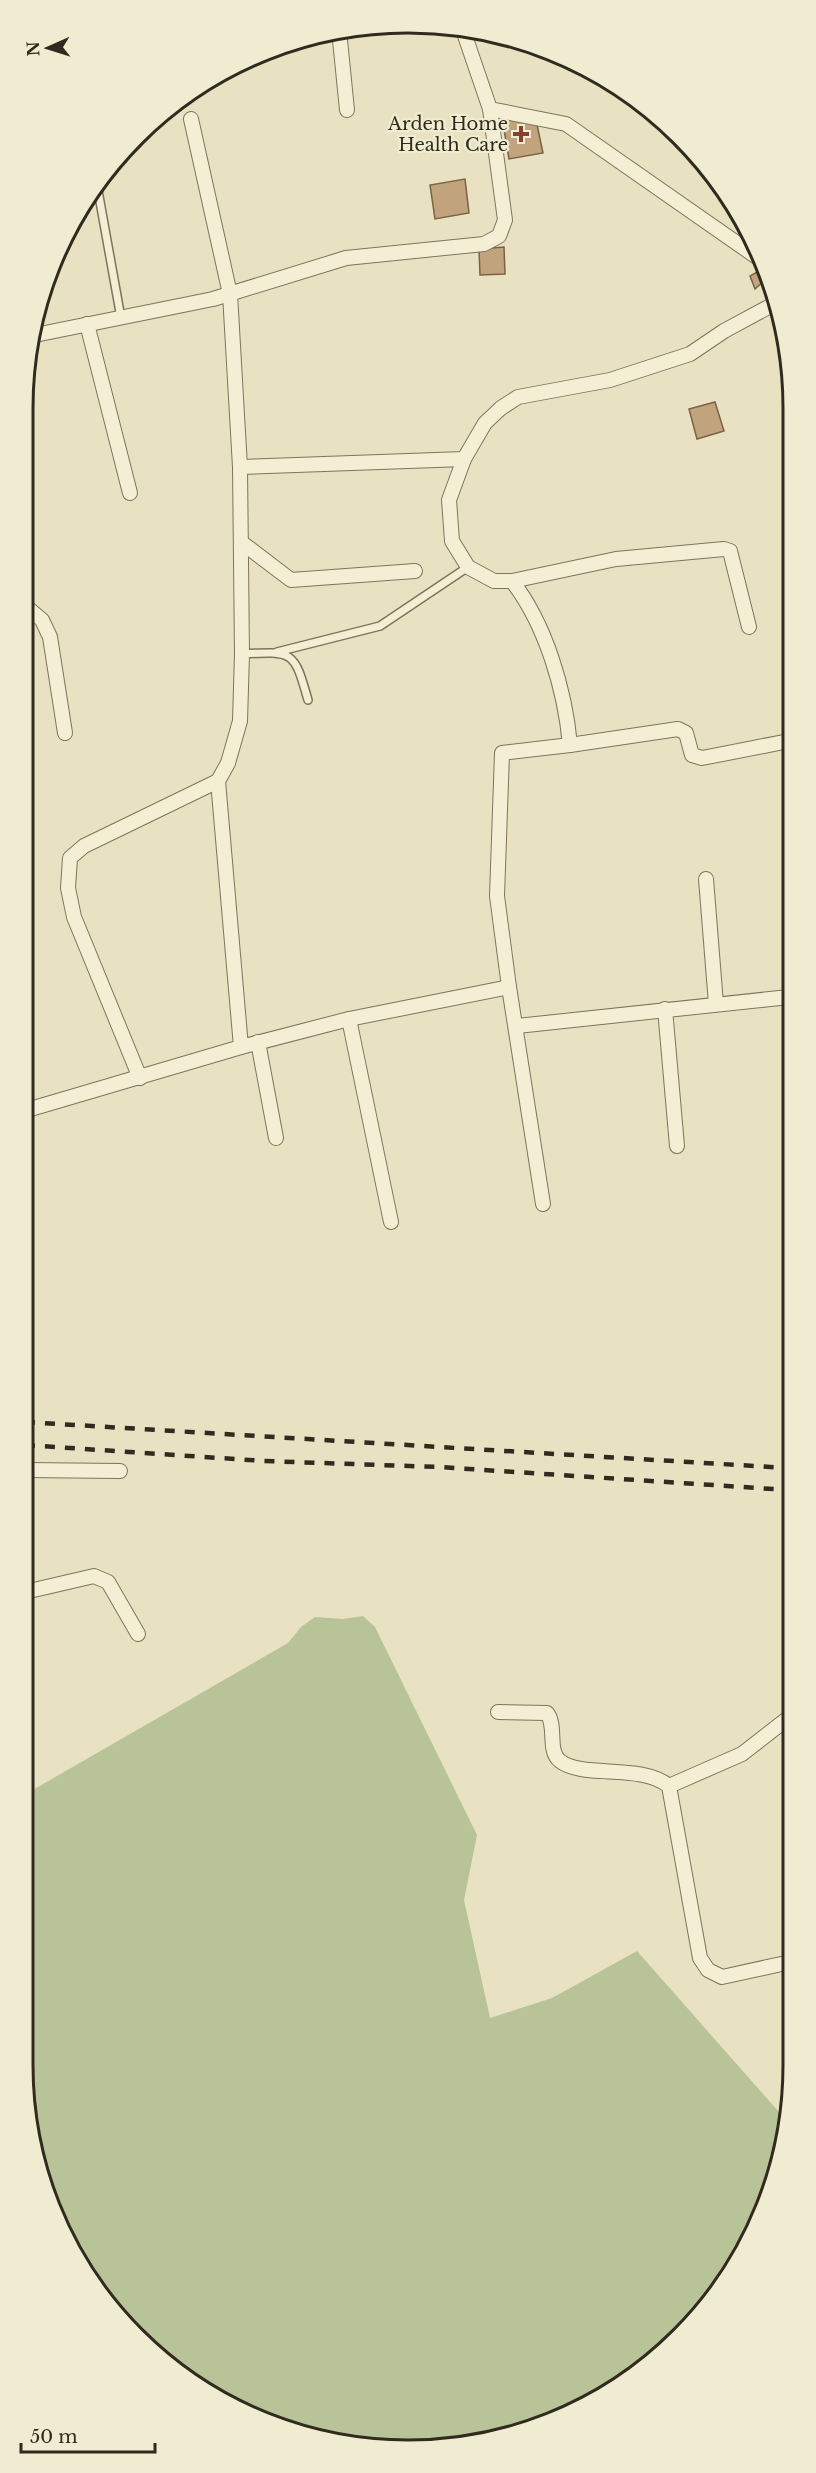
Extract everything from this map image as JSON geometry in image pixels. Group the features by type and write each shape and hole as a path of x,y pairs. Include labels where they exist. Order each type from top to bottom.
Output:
{"street":[{"path":"40,334 230,294 346,258 484,244 499,236 505,220 490,109 466,37"},
{"path":"340,39 347,110"},
{"path":"490,109 566,124 748,251"},
{"path":"190,119 230,294 240,467 242,654 240,722 228,763 218,781 241,1047"},
{"path":"749,627 730,551 724,549 616,559 512,581 494,581 468,567 452,542 449,500 464,459 485,423 501,408 518,397 610,380 690,354 724,331 769,307"},
{"path":"87,324 130,493"},
{"path":"240,467 464,459"},
{"path":"241,542 291,580 415,571"},
{"path":"512,581 525,598 546,645 567,722 570,745"},
{"path":"33,612 42,620 50,637 65,733"},
{"path":"543,1204 497,897 502,753 678,729 686,733 692,755 702,758 783,742"},
{"path":"140,1078 74,917 68,888 70,858 84,846 218,781"},
{"path":"706,879 716,1004"},
{"path":"33,1108 258,1042 349,1019 509,987"},
{"path":"517,1026 783,998"},
{"path":"664,1009 677,1146"},
{"path":"349,1019 391,1222"},
{"path":"258,1042 276,1138"},
{"path":"33,1470 120,1471"},
{"path":"33,1590 94,1576 108,1582 138,1634"},
{"path":"498,1712 547,1713 552,1720 554,1754 560,1761 571,1766 660,1778 669,1786 700,1958 708,1970 722,1977 783,1964"},
{"path":"669,1786 742,1754 783,1722"}],"lane":[{"path":"99,196 121,318"},
{"path":"242,654 277,652 380,626 468,567"},
{"path":"277,652 291,657 297,664 308,700"}],"green space":[{"path":"363,1616 375,1627 477,1835 464,1900 490,2018 552,1998 637,1951 780,2113 763,2186 744,2231 706,2293 673,2330 636,2363 596,2390 574,2401 529,2420 457,2437 383,2439 335,2433 311,2427 287,2420 242,2401 220,2390 180,2363 126,2312 110,2293 83,2252 53,2186 36,2114 33,2065 33,1790 288,1643 301,1627 315,1617 343,1619"}],"building":[{"path":"502,118 536,120 543,153 509,159"},
{"path":"465,179 469,213 435,219 430,185"},
{"path":"504,247 505,274 480,275 479,249"},
{"path":"757,272 762,283 755,289 750,276"},
{"path":"715,402 724,431 697,439 689,409"}],"railway":[{"path":"33,1422 783,1468"},
{"path":"33,1446 264,1461 439,1467 783,1490"}],"place":[{"name":"Arden Home Health Care","path":"521,134"}]}
